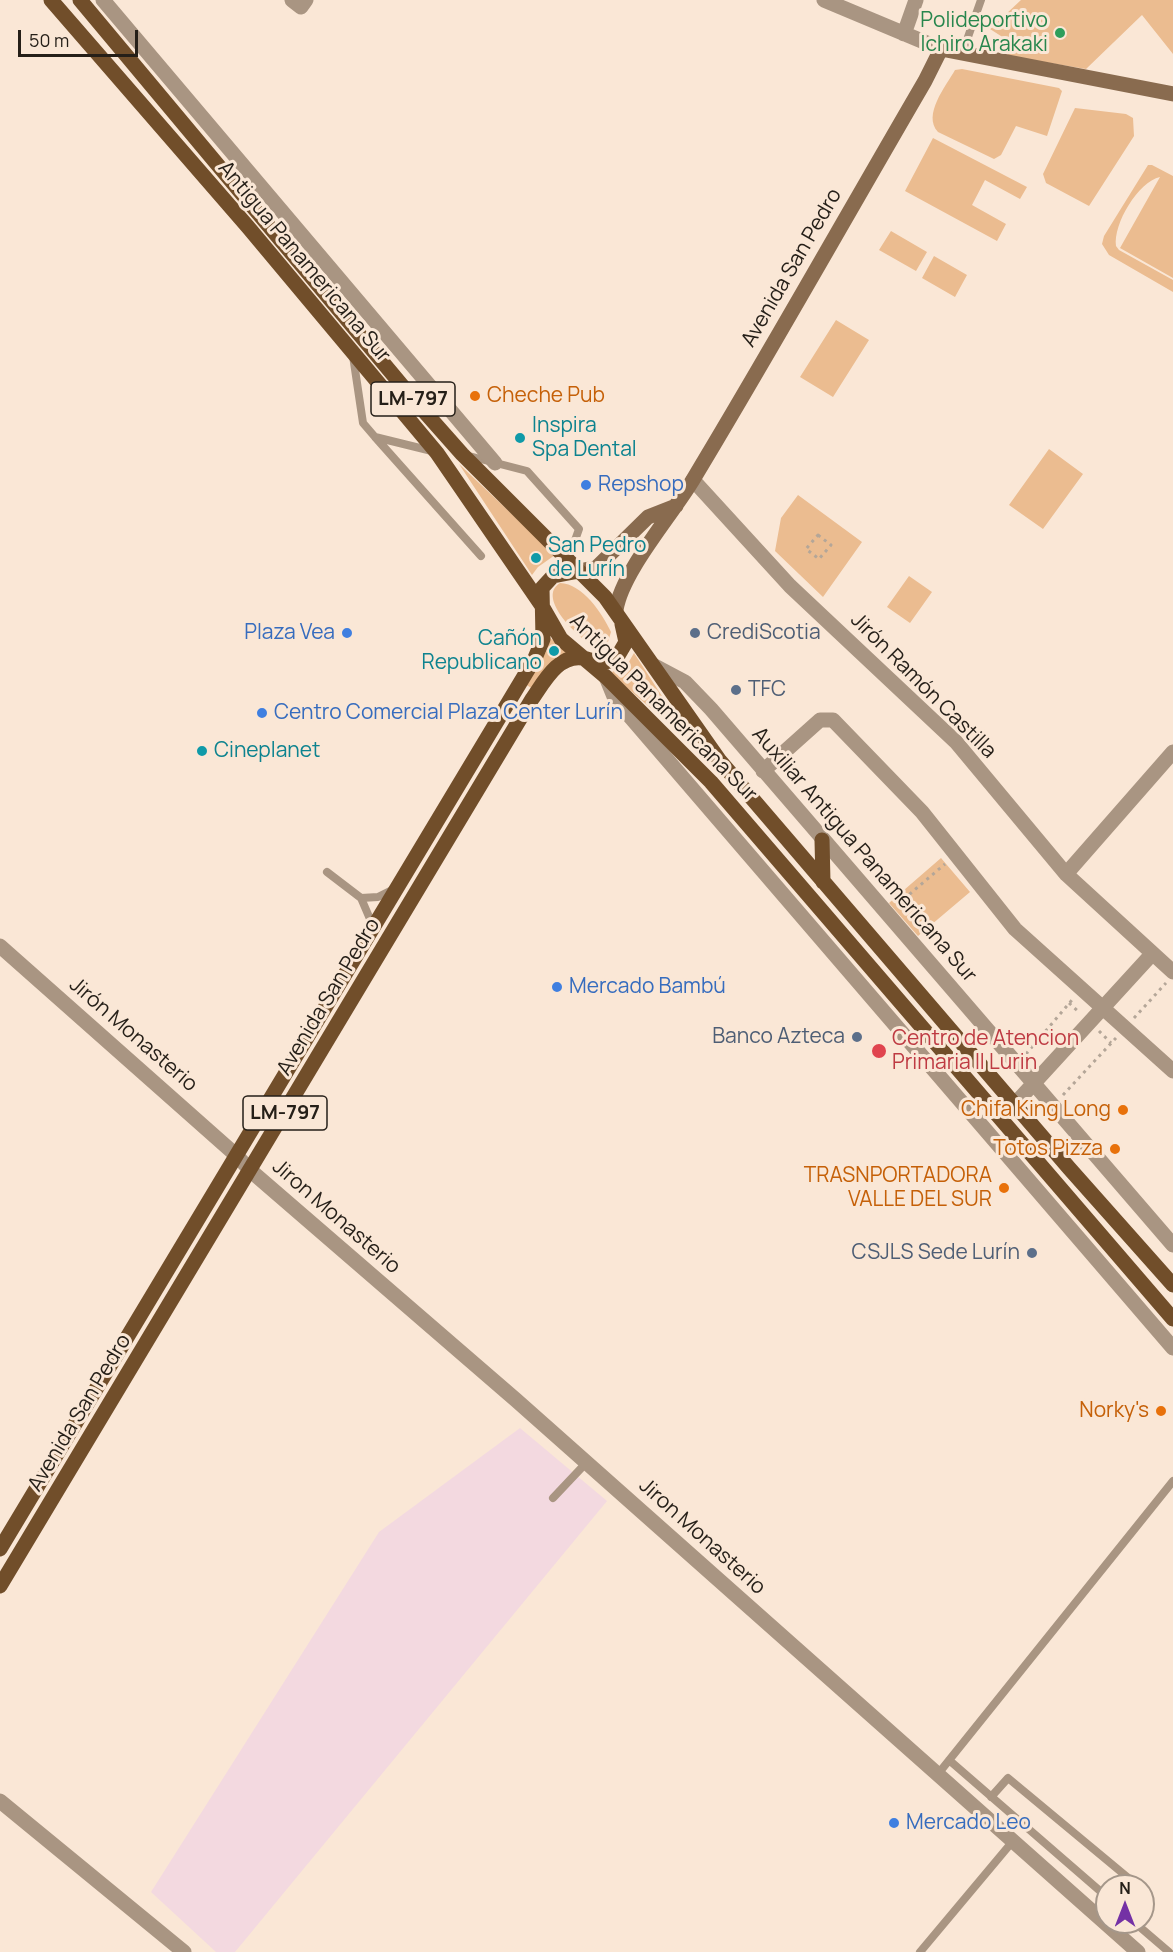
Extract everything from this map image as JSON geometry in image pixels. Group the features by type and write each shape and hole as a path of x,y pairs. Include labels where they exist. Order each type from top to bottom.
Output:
{"main road":[{"name":"Antigua Panamericana Sur","path":"51,0 248,227 437,453 542,606 553,629 606,677 711,782 1173,1319"},
{"name":"Antigua Panamericana Sur","path":"80,0 462,454 616,610 720,761 1173,1286"},
{"path":"88,43 105,29"},
{"path":"248,227 261,215"},
{"name":"Avenida San Pedro","path":"0,1549 535,658 543,639 542,588 549,579 573,565"},
{"name":"Avenida San Pedro","path":"0,1586 532,699 558,666 572,658 610,662 621,654 626,635 616,610"},
{"path":"822,840 823,882"}],"street":[{"path":"103,0 495,463"},
{"path":"824,0 941,49 1173,94"},
{"path":"904,34 916,0"},
{"name":"Avenida San Pedro","path":"616,610 618,597 627,580 693,480 925,81 941,49"},
{"name":"Jirón Ramón Castilla","path":"693,480 790,586 956,742 1066,873 1173,974"},
{"name":"Avenida San Pedro","path":"573,565 596,568 648,517 676,506"},
{"name":"Auxiliar Antigua Panamericana Sur","path":"653,665 685,682 711,709 1034,1084"},
{"path":"606,677 612,695 1173,1348"},
{"path":"763,771 820,720 826,718 833,720 922,812 1015,929 1173,1071"},
{"path":"1066,873 1173,752"},
{"name":"Jirón Monasterio","path":"0,946 237,1156"},
{"path":"1002,1118 1152,954"},
{"path":"1034,1084 1173,1245"},
{"name":"Jiron Monasterio","path":"237,1156 251,1171 587,1462 1138,1952"},
{"path":"0,1801 184,1952"}],"lane":[{"path":"962,54 981,0"},
{"path":"352,352 363,423 481,556"},
{"path":"375,437 437,453"},
{"path":"462,454 527,471 579,529 573,565"},
{"path":"327,872 361,898 372,926"},
{"path":"361,898 378,897 398,888"},
{"path":"553,1498 587,1462"},
{"path":"938,1774 1173,1481"},
{"path":"949,1760 1095,1887"},
{"path":"991,1797 1008,1778 1124,1874"},
{"path":"920,1952 1013,1841"},
{"path":"1148,1934 1169,1952"}],"path":[{"path":"818,535 831,545 819,559 806,549 818,535"},
{"path":"887,914 956,855"},
{"path":"1053,1107 1173,974"},
{"path":"1017,1065 1081,990"}],"shaded area":[{"name":"Polideportivo Ichiro Arakaki","path":"1021,0 1173,0 1173,54 1142,15 1086,69 1008,56 1004,38 990,29"},
{"path":"962,69 1059,88 1062,91 1047,136 1016,126 1001,155 994,159 938,132 933,117 937,101 955,70"},
{"path":"1075,108 1126,114 1133,118 1134,136 1089,206 1046,183 1043,174"},
{"path":"933,138 1027,187 1020,199 985,180 972,205 1006,224 997,241 905,191"},
{"path":"1148,165 1173,176 1173,278 1120,248 1160,177 1143,187 1129,205 1119,227 1116,246 1119,250 1173,280 1173,292 1109,255 1102,244 1104,236"},
{"path":"891,231 927,252 916,271 879,250"},
{"path":"934,256 967,275 955,297 922,278"},
{"path":"836,320 869,340 833,397 800,377"},
{"path":"1049,449 1083,474 1043,529 1009,505"},
{"path":"459,464 555,555 538,567 532,575"},
{"path":"798,495 862,542 823,597 775,551 781,518"},
{"path":"909,576 932,592 910,623 887,607"},
{"path":"560,583 576,588 597,608 611,632 607,645 597,648 590,644 563,618 553,598 554,590"},
{"path":"548,636 569,654 533,689 525,684 547,650"},
{"path":"634,653 671,710 661,717 610,673 627,665"},
{"path":"941,858 970,892 918,936 889,903"},
{"path":"520,1428 607,1501 235,1952 216,1952 151,1892 379,1532"}],"place":[{"name":"Polideportivo Ichiro Arakaki","path":"1060,33"},
{"name":"Cheche Pub","path":"475,396"},
{"name":"Inspira Spa Dental","path":"520,438"},
{"name":"Repshop","path":"586,485"},
{"name":"San Pedro de Lurín","path":"536,558"},
{"name":"Plaza Vea","path":"347,633"},
{"name":"CrediScotia","path":"695,633"},
{"name":"Cañón Republicano","path":"554,651"},
{"name":"TFC","path":"736,690"},
{"name":"Centro Comercial Plaza Center Lurín","path":"262,713"},
{"name":"Cineplanet","path":"202,751"},
{"name":"Mercado Bambú","path":"557,987"},
{"name":"Banco Azteca","path":"857,1037"},
{"name":"Centro de Atencion Primaria II Lurin","path":"879,1051"},
{"name":"Chifa King Long","path":"1123,1110"},
{"name":"Totos Pizza","path":"1115,1149"},
{"name":"TRASNPORTADORA VALLE DEL SUR","path":"1004,1188"},
{"name":"CSJLS Sede Lurín","path":"1032,1253"},
{"name":"Norky's","path":"1161,1411"},
{"name":"Mercado Leo","path":"894,1823"}]}
